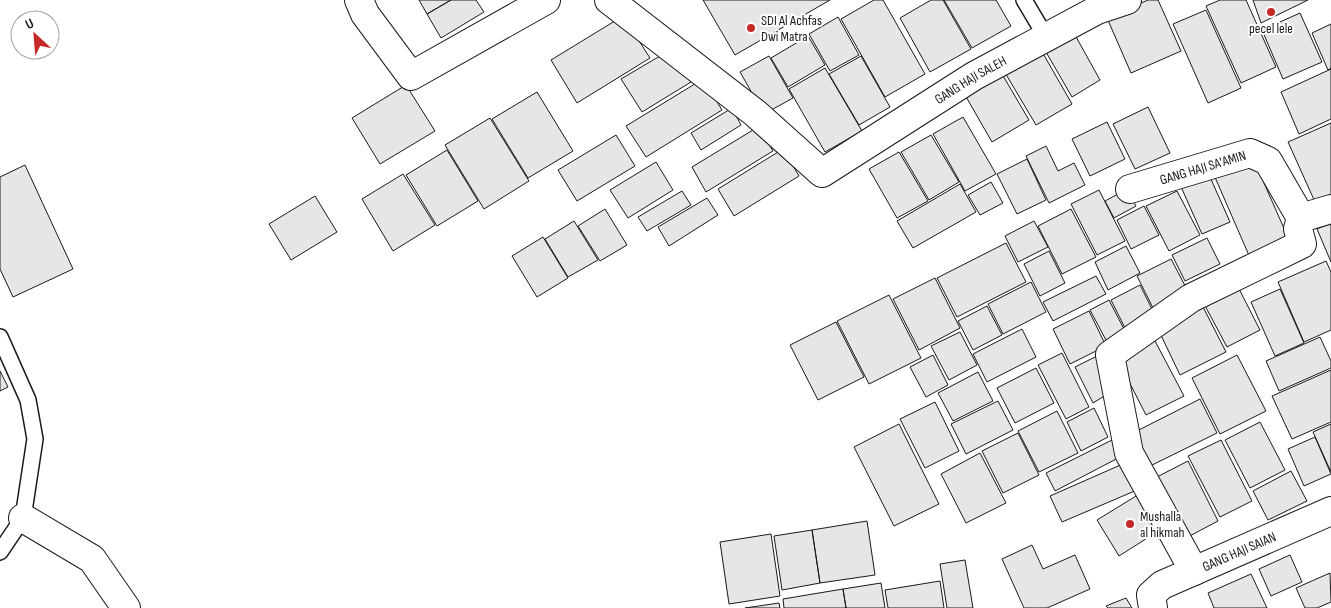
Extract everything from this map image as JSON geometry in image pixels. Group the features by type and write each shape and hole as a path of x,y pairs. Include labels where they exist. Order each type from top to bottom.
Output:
{"street":[{"path":"359,0 365,14 411,76 546,0"},
{"name":"GANG HAJI SALEH","path":"613,1 754,113 822,173 974,76 1097,10 1127,0"},
{"name":"GANG HAJI SA'AMIN","path":"1130,189 1250,152 1268,161 1301,218"},
{"path":"1194,571 1128,454 1110,355 1191,298 1302,244 1298,229 1301,218 1331,209"},
{"name":"GANG HAJI SAIAN","path":"1152,601 1162,585 1331,511"},
{"path":"23,518 92,559 126,608"}],"lane":[{"path":"1024,0 1046,37"},
{"path":"0,338 28,400 35,439 23,518 0,552"}],"building":[{"path":"419,0 451,0 427,14"},
{"path":"451,0 476,0 484,12 441,38 427,14"},
{"name":"SDI Al Achfas Dwi Matra","path":"703,0 830,0 735,55"},
{"path":"874,0 883,0 925,74 885,97 841,19"},
{"path":"931,0 943,0 971,49 930,72 900,18"},
{"path":"944,0 996,0 1011,26 972,48"},
{"path":"1148,0 1158,0 1181,51 1131,73 1107,18"},
{"path":"1220,0 1246,0 1276,67 1241,83 1206,6"},
{"name":"pecel lele","path":"1253,0 1308,0 1261,23"},
{"path":"1206,10 1241,88 1208,103 1173,24"},
{"path":"1300,13 1322,62 1283,79 1262,30"},
{"path":"623,16 650,58 577,103 551,60"},
{"path":"838,17 859,55 830,71 809,34"},
{"path":"1331,24 1331,68 1328,70 1312,33"},
{"path":"1075,35 1100,80 1072,97 1046,52"},
{"path":"808,36 825,65 788,87 771,58"},
{"path":"670,50 691,82 642,112 621,79"},
{"path":"1041,50 1072,104 1036,125 1004,71"},
{"path":"769,56 793,98 764,114 740,72"},
{"path":"861,56 890,107 859,125 829,74"},
{"path":"825,68 862,131 825,152 789,89"},
{"path":"1331,69 1331,119 1299,134 1281,92"},
{"path":"1002,74 1029,120 992,142 965,95"},
{"path":"703,79 722,110 646,157 626,126"},
{"path":"406,85 435,131 380,164 352,118"},
{"path":"537,92 573,151 528,178 492,119"},
{"path":"1148,107 1170,153 1135,169 1113,124"},
{"path":"732,108 741,125 701,150 691,133"},
{"path":"963,117 996,174 965,191 933,134"},
{"path":"490,118 529,181 484,209 445,145"},
{"path":"1107,122 1125,159 1090,176 1072,139"},
{"path":"1331,123 1331,195 1315,202 1288,142"},
{"path":"758,127 773,151 706,192 692,167"},
{"path":"616,135 635,166 577,201 558,170"},
{"path":"931,135 959,182 929,200 901,152"},
{"path":"1046,146 1058,171 1074,163 1085,185 1049,203 1026,156"},
{"path":"783,149 799,176 734,216 718,189"},
{"path":"447,150 478,201 437,226 406,175"},
{"path":"899,152 928,201 897,218 869,169"},
{"path":"1253,158 1290,242 1251,260 1214,175"},
{"path":"1027,159 1046,200 1017,214 997,174"},
{"path":"656,162 673,190 628,218 610,190"},
{"path":"25,165 73,269 13,297 0,269 0,177"},
{"path":"1206,168 1230,222 1202,234 1178,180"},
{"path":"403,174 435,225 393,251 362,199"},
{"path":"991,182 1003,203 980,215 968,195"},
{"path":"960,184 976,212 913,248 897,221"},
{"path":"1127,189 1136,206 1114,218 1105,201"},
{"path":"1099,190 1125,241 1097,255 1071,204"},
{"path":"682,191 691,205 647,231 638,217"},
{"path":"1177,191 1200,235 1169,251 1146,206"},
{"path":"315,196 337,232 291,260 269,224"},
{"path":"707,198 718,215 669,246 658,227"},
{"path":"1144,206 1159,235 1131,249 1117,220"},
{"path":"605,209 627,245 600,261 578,226"},
{"path":"1071,209 1096,257 1062,274 1038,226"},
{"path":"574,221 598,260 568,277 545,239"},
{"path":"1034,221 1048,247 1018,262 1005,236"},
{"path":"1331,223 1331,262 1317,229"},
{"path":"543,237 568,278 537,297 512,256"},
{"path":"1207,238 1220,264 1185,281 1172,255"},
{"path":"1006,243 1026,282 957,317 937,278"},
{"path":"1126,246 1140,273 1108,290 1095,262"},
{"path":"1049,251 1065,283 1040,296 1024,264"},
{"path":"1171,259 1191,297 1156,314 1137,276"},
{"path":"1326,261 1331,272 1331,330 1304,342 1278,282"},
{"path":"1096,276 1106,294 1053,321 1043,302"},
{"path":"935,278 960,328 919,350 893,299"},
{"path":"1031,282 1046,312 1003,334 988,304"},
{"path":"1236,283 1260,330 1227,347 1202,300"},
{"path":"1140,285 1157,319 1128,334 1111,300"},
{"path":"1280,289 1304,343 1275,356 1251,302"},
{"path":"889,295 921,358 869,384 837,321"},
{"path":"1109,300 1126,333 1107,342 1090,310"},
{"path":"1201,303 1226,352 1180,375 1158,329"},
{"path":"987,306 1002,335 973,350 958,321"},
{"path":"1089,311 1106,346 1070,364 1053,329"},
{"path":"836,322 864,377 818,400 790,345"},
{"path":"1022,329 1036,357 987,382 973,354"},
{"path":"960,332 977,365 949,380 931,346"},
{"path":"1320,337 1331,361 1331,368 1279,391 1266,361"},
{"path":"1155,341 1184,396 1146,415 1118,360"},
{"path":"1062,353 1089,407 1066,419 1038,365"},
{"path":"933,355 948,385 926,397 910,367"},
{"path":"1099,355 1111,392 1093,403 1075,367"},
{"path":"1237,355 1266,411 1220,434 1192,378"},
{"path":"1036,368 1054,403 1015,423 997,388"},
{"path":"1331,370 1331,422 1292,439 1272,396"},
{"path":"0,371 8,387 0,391"},
{"path":"978,372 993,401 953,421 938,393"},
{"path":"1200,399 1217,433 1146,468 1129,435"},
{"path":"998,401 1013,430 966,454 951,424"},
{"path":"935,402 959,451 925,468 900,419"},
{"path":"1094,408 1108,437 1081,451 1067,422"},
{"path":"1057,411 1078,453 1039,472 1018,431"},
{"path":"1260,422 1285,470 1250,488 1225,440"},
{"path":"899,424 939,504 894,526 854,447"},
{"path":"1331,424 1331,472 1313,432"},
{"path":"1018,433 1039,475 1003,493 982,451"},
{"path":"1315,437 1331,474 1304,486 1288,449"},
{"path":"1116,438 1122,456 1055,491 1046,473"},
{"path":"1221,440 1252,501 1220,517 1188,456"},
{"path":"980,453 1006,503 966,523 941,474"},
{"path":"1188,461 1218,521 1184,539 1153,479"},
{"path":"1125,463 1137,490 1062,522 1050,496"},
{"path":"1291,471 1307,501 1268,520 1253,491"},
{"name":"Mushalla al hikmah","path":"1141,493 1163,528 1119,556 1097,520"},
{"path":"867,521 875,575 820,583 812,530"},
{"path":"812,530 820,583 782,590 774,536"},
{"path":"771,534 780,596 729,604 720,542"},
{"path":"1032,545 1043,569 1075,555 1090,589 1047,608 1024,608 1002,559"},
{"path":"1290,555 1302,582 1271,596 1259,569"},
{"path":"965,560 973,608 947,608 940,564"},
{"path":"1330,573 1331,602 1317,608 1305,608 1296,588"},
{"path":"1251,574 1267,608 1214,608 1208,593"},
{"path":"940,581 944,608 888,608 885,590"},
{"path":"881,583 885,608 846,608 843,589"},
{"path":"843,589 846,608 784,608 783,599"},
{"path":"1126,598 1132,608 1108,608 1106,606"},
{"path":"779,603 780,608 745,608"}],"place":[{"name":"pecel lele","path":"1271,12"},
{"name":"SDI Al Achfas Dwi Matra","path":"751,28"},
{"name":"Mushalla al hikmah","path":"1130,524"}]}
